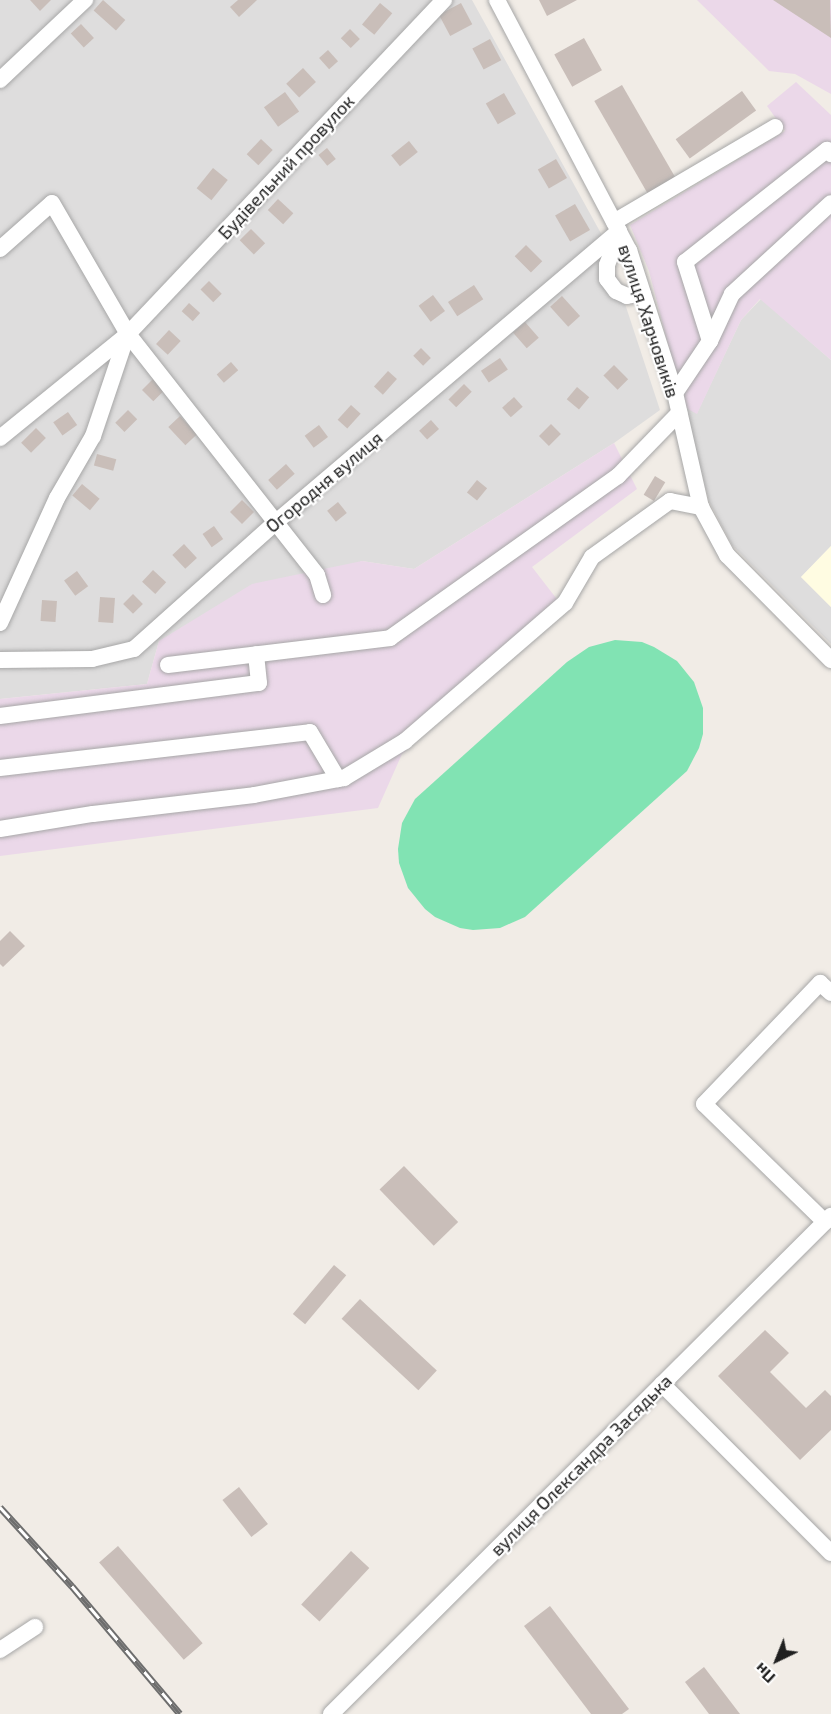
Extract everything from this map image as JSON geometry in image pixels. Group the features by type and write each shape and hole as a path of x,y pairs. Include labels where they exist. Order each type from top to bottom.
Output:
{"street":[{"path":"0,80 85,0"},
{"name":"Будівельний провулок","path":"0,438 128,334 444,0"},
{"name":"вулиця Харчовиків","path":"497,0 629,250 675,393 701,507 727,555 831,660"},
{"name":"Огородня вулиця","path":"0,660 92,659 134,649 276,522 617,227 775,127"},
{"path":"710,341 685,262 827,150 831,154"},
{"path":"675,393 710,341 732,294 831,202"},
{"path":"0,249 52,203 128,334 317,575 323,596"},
{"path":"617,227 607,266 607,279 615,291 627,296 642,292"},
{"name":"Будівельний провулок","path":"0,623 57,498 93,436 128,334"},
{"path":"168,665 390,638 618,476 679,412"},
{"path":"0,829 93,814 254,795 338,779 405,741 494,666 565,603 591,557 670,501 701,507"},
{"path":"0,716 260,683 256,654"},
{"path":"0,768 310,732 338,779"},
{"path":"828,1219 704,1104 820,983 831,993"},
{"name":"вулиця Олександра Засядька","path":"331,1714 828,1219"},
{"path":"662,1384 831,1553"},
{"path":"0,1650 35,1627"}],"shaded area":[{"path":"0,0 472,0 603,237 660,410 614,443 414,569 362,561 159,641 147,684 0,699"},
{"path":"697,0 831,0 831,94 795,74 769,71"},
{"path":"796,82 831,115 831,360 760,299 741,320 697,414 684,407 649,271 630,225 785,131 767,106"},
{"path":"761,299 831,360 831,546 801,577 831,607 831,644 732,545 709,501 684,407 697,413 741,320"},
{"path":"614,443 637,489 532,567 563,607 402,754 378,808 0,856 0,699 147,684 159,641 252,584 362,561 414,569"},
{"path":"831,546 831,607 801,577"}],"green space":[{"path":"615,640 642,642 654,647 677,661 694,682 703,708 703,734 699,748 687,771 525,917 500,928 473,930 460,928 435,917 425,909 408,888 399,863 398,849 402,823 415,799 567,662 589,647"}],"building":[{"path":"30,0 51,0 40,11"},
{"path":"103,0 125,20 116,30 94,10"},
{"path":"238,0 257,0 239,17 230,7"},
{"path":"539,0 577,0 547,16"},
{"path":"773,0 830,0 831,38"},
{"path":"380,3 392,13 374,35 362,24"},
{"path":"461,3 472,24 450,36 439,15"},
{"path":"81,24 94,38 84,47 71,34"},
{"path":"350,29 360,39 351,48 341,38"},
{"path":"584,38 602,70 572,87 554,54"},
{"path":"490,39 501,60 484,70 472,48"},
{"path":"328,50 338,61 329,69 319,58"},
{"path":"303,68 316,82 299,98 286,84"},
{"path":"622,85 676,178 648,194 594,101"},
{"path":"742,91 756,110 690,159 676,139"},
{"path":"285,92 299,111 278,127 264,107"},
{"path":"504,93 516,114 498,124 486,104"},
{"path":"261,139 273,150 258,165 247,154"},
{"path":"409,141 418,152 400,166 391,155"},
{"path":"327,148 336,159 327,166 318,155"},
{"path":"556,159 567,178 549,189 538,170"},
{"path":"213,168 228,180 211,200 197,188"},
{"path":"278,199 293,213 283,224 268,210"},
{"path":"575,204 590,230 570,241 555,216"},
{"path":"251,229 265,243 254,254 240,240"},
{"path":"526,245 542,261 531,273 515,256"},
{"path":"209,281 222,294 213,302 201,289"},
{"path":"474,285 483,299 457,316 448,302"},
{"path":"433,295 445,311 431,322 419,306"},
{"path":"562,296 580,316 568,327 550,307"},
{"path":"189,303 200,313 193,321 182,311"},
{"path":"525,322 539,338 527,348 513,332"},
{"path":"169,330 181,341 168,355 156,344"},
{"path":"421,348 431,358 423,366 413,356"},
{"path":"500,358 508,370 489,382 481,371"},
{"path":"231,362 238,370 224,383 217,374"},
{"path":"614,365 628,379 618,390 603,376"},
{"path":"388,371 397,379 383,395 374,387"},
{"path":"154,378 165,389 153,401 142,390"},
{"path":"464,384 472,392 456,407 448,400"},
{"path":"577,387 589,397 579,410 567,399"},
{"path":"514,397 523,407 511,417 502,408"},
{"path":"351,405 361,414 347,429 338,420"},
{"path":"128,410 137,419 124,432 115,423"},
{"path":"68,412 77,425 62,435 53,422"},
{"path":"180,416 197,434 185,445 168,427"},
{"path":"431,420 439,429 427,440 419,431"},
{"path":"551,424 561,434 549,446 539,436"},
{"path":"319,425 328,437 314,448 305,436"},
{"path":"36,428 46,438 31,453 21,443"},
{"path":"97,454 116,459 113,471 94,466"},
{"path":"286,464 295,474 277,490 268,480"},
{"path":"655,476 665,482 654,501 644,495"},
{"path":"477,480 487,488 477,501 467,492"},
{"path":"82,484 100,499 90,510 72,495"},
{"path":"242,500 254,512 242,524 230,512"},
{"path":"338,502 347,513 336,522 327,511"},
{"path":"214,526 223,539 212,547 203,534"},
{"path":"184,544 197,558 185,569 172,555"},
{"path":"153,570 166,582 155,594 142,582"},
{"path":"77,571 88,586 75,596 64,580"},
{"path":"133,594 143,604 133,614 123,604"},
{"path":"100,597 115,598 113,623 98,622"},
{"path":"42,600 57,601 55,622 41,621"},
{"path":"10,931 25,946 3,967 0,964 0,941"},
{"path":"404,1166 458,1222 434,1246 380,1190"},
{"path":"334,1265 346,1275 305,1324 293,1314"},
{"path":"360,1299 437,1371 418,1390 342,1319"},
{"path":"765,1330 789,1353 770,1372 806,1408 825,1390 831,1396 831,1430 800,1460 718,1376"},
{"path":"239,1487 268,1524 251,1537 222,1500"},
{"path":"118,1546 203,1643 184,1660 99,1562"},
{"path":"351,1551 369,1568 319,1621 301,1604"},
{"path":"550,1606 629,1709 622,1714 591,1714 524,1626"},
{"path":"704,1667 740,1714 709,1714 685,1682"}],"railway":[{"path":"0,1507 72,1586 180,1714"}]}
